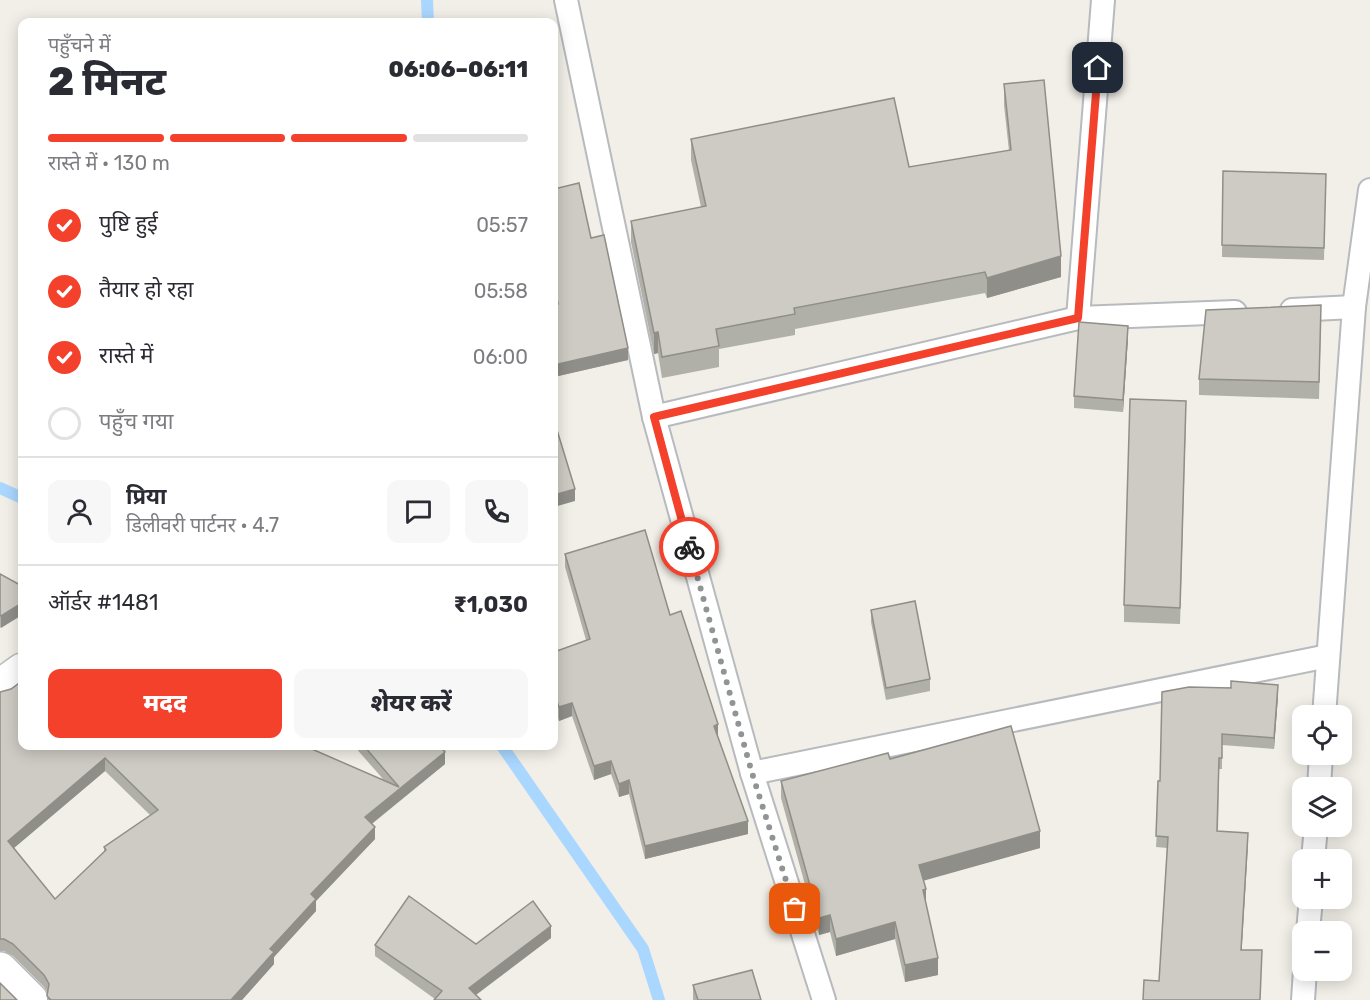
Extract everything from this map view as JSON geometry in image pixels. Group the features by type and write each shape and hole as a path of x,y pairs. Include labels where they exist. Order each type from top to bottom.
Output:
{"street":[{"path":"0,686 18,673"},
{"path":"0,969 31,1000"}],"lane":[{"path":"566,0 654,417 752,773 824,1000"},
{"path":"1078,318 1103,0"},
{"path":"1325,705 1354,307 1370,190"},
{"path":"1274,310 1354,307"},
{"path":"654,417 1078,318 1251,311"},
{"path":"752,773 1328,656"},
{"path":"1303,1000 1304,981"}],"building":[{"path":"1044,80 1061,256 987,278 985,272 794,308 795,314 716,329 719,346 662,357 658,332 654,333 631,221 706,206 691,139 894,98 909,167 1011,150 1004,84"},
{"path":"1223,171 1326,174 1324,248 1222,245"},
{"path":"579,183 591,238 604,235 628,348 558,364 558,304 558,188"},
{"path":"1321,305 1319,382 1199,379 1206,310"},
{"path":"1079,322 1128,326 1123,400 1074,396"},
{"path":"1130,399 1186,401 1180,608 1124,605"},
{"path":"558,433 575,489 558,494"},
{"path":"645,530 670,615 681,611 718,724 714,726 748,821 645,846 629,780 619,784 611,761 594,766 572,703 559,707 558,704 558,651 590,639 565,554"},
{"path":"0,574 18,584 18,605 0,615"},
{"path":"915,601 930,679 886,688 871,610"},
{"path":"1231,681 1278,685 1274,738 1222,734 1222,758 1219,758 1217,831 1248,833 1241,950 1262,950 1260,1000 1143,1000 1144,980 1159,981 1168,837 1156,836 1162,692 1189,687 1231,688"},
{"path":"18,684 18,750 314,750 399,787 367,750 443,750 445,752 365,817 375,827 311,894 316,899 270,949 274,952 231,1000 51,1000 47,996 49,984 44,975 13,944 0,939 0,692","holes":["105,758 158,810 104,847 106,850 55,899 8,841"]},
{"path":"1011,726 1040,831 919,865 926,889 923,890 938,958 905,965 895,922 836,939 830,915 819,918 781,781 888,753 890,759"},
{"path":"409,896 476,944 533,901 551,926 469,988 481,1000 434,1000 442,991 375,945"},
{"path":"752,970 761,1000 698,1000 693,985"},
{"path":"0,983 17,1000 0,1000"}],"waterway":[{"path":"427,0 428,18"},
{"path":"0,488 18,496"},
{"path":"505,750 643,949 659,1000"}],"way so far":[{"path":"689,547 752,773 795,909"}],"route":[{"path":"689,547 654,417 1078,318 1098,68"}]}
